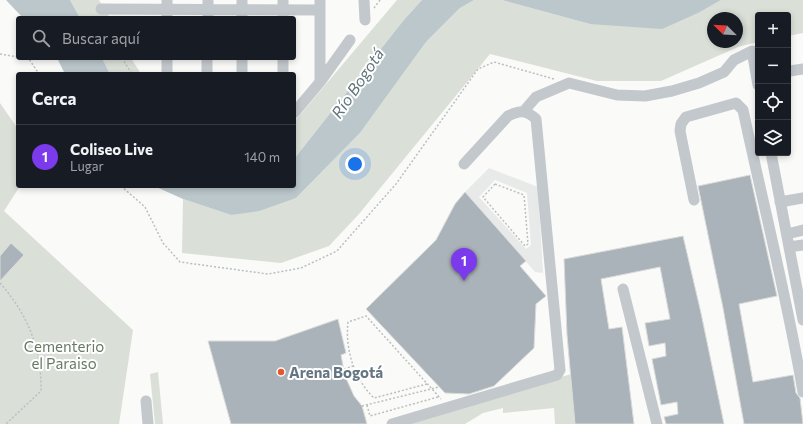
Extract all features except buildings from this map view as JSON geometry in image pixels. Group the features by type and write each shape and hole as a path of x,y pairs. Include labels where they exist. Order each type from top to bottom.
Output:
{"street":[{"path":"364,0 365,20"},
{"path":"101,9 283,9 320,5 320,82"},
{"path":"296,111 320,82 350,40"},
{"path":"524,111 536,97 569,83 617,95 645,96 672,92 699,83 724,72 734,60 752,51 758,84"},
{"path":"167,60 167,72"},
{"path":"207,60 207,72"},
{"path":"242,60 242,72"},
{"path":"282,72 283,60"},
{"path":"791,71 803,69"},
{"path":"694,200 680,131 682,124 686,117 736,103 743,110 764,213 792,330 803,392"},
{"path":"392,424 557,375 560,370 536,119 524,111 516,111 508,116 464,164"},
{"path":"772,156 803,320"},
{"path":"780,202 803,198"},
{"path":"787,234 803,230"},
{"path":"789,247 803,245"},
{"path":"623,288 657,424"},
{"path":"146,401 148,424"}],"path":[{"path":"0,54 16,57"},
{"path":"30,60 38,72"},
{"path":"123,60 131,72"},
{"path":"124,188 145,206 163,243 180,262 268,274 301,268 336,251 342,246 396,184 478,69 494,62 554,79"},
{"path":"495,184 524,195 528,244 524,246 483,197 495,184"},
{"path":"0,283 19,307 30,326 37,348 41,376 41,391 6,424"},
{"path":"426,384 374,398 362,384 353,366 348,342 348,322 366,316 441,399"},
{"path":"344,369 353,366"},
{"path":"362,406 439,387"},
{"path":"367,405 370,416 438,397"}],"shaded area":[{"path":"489,168 538,187 543,273 535,272 465,192","holes":["495,180 527,193 531,245 526,249 479,197"]}],"green space":[{"path":"70,0 99,0 109,16 79,16"},
{"path":"397,0 422,0 403,21 296,156 296,120"},
{"path":"474,0 502,0 590,24 700,12 721,0 803,0 803,33 791,35 791,12 755,12 755,43 743,46 743,12 707,12 707,48 736,48 661,81 597,81 490,54 359,214 329,246 281,263 182,253 183,199 231,215 296,198 360,133 426,42 460,8"},
{"path":"103,60 132,60 140,72 109,72"},
{"name":"Cementerio el Paraiso","path":"0,103 16,126 16,188 19,188 4,211 133,330 119,424 0,424"},
{"path":"158,372 163,424 155,424 150,374"},
{"path":"571,374 575,424 555,424 554,408 503,413 503,408 483,413 465,424 409,424"}],"water":[{"path":"6,0 70,0 79,16 21,16"},
{"name":"Río Bogotá","path":"422,0 474,0 460,8 426,42 360,133 296,198 259,211 231,215 183,199 158,188 296,188 296,156 403,21"},
{"path":"502,0 721,0 700,12 662,29 590,24"},
{"path":"58,60 103,60 109,72 64,72"}],"place":[{"name":"Coliseo Live","path":"464,281"},
{"name":"Arena Bogotá","path":"281,372"}]}
